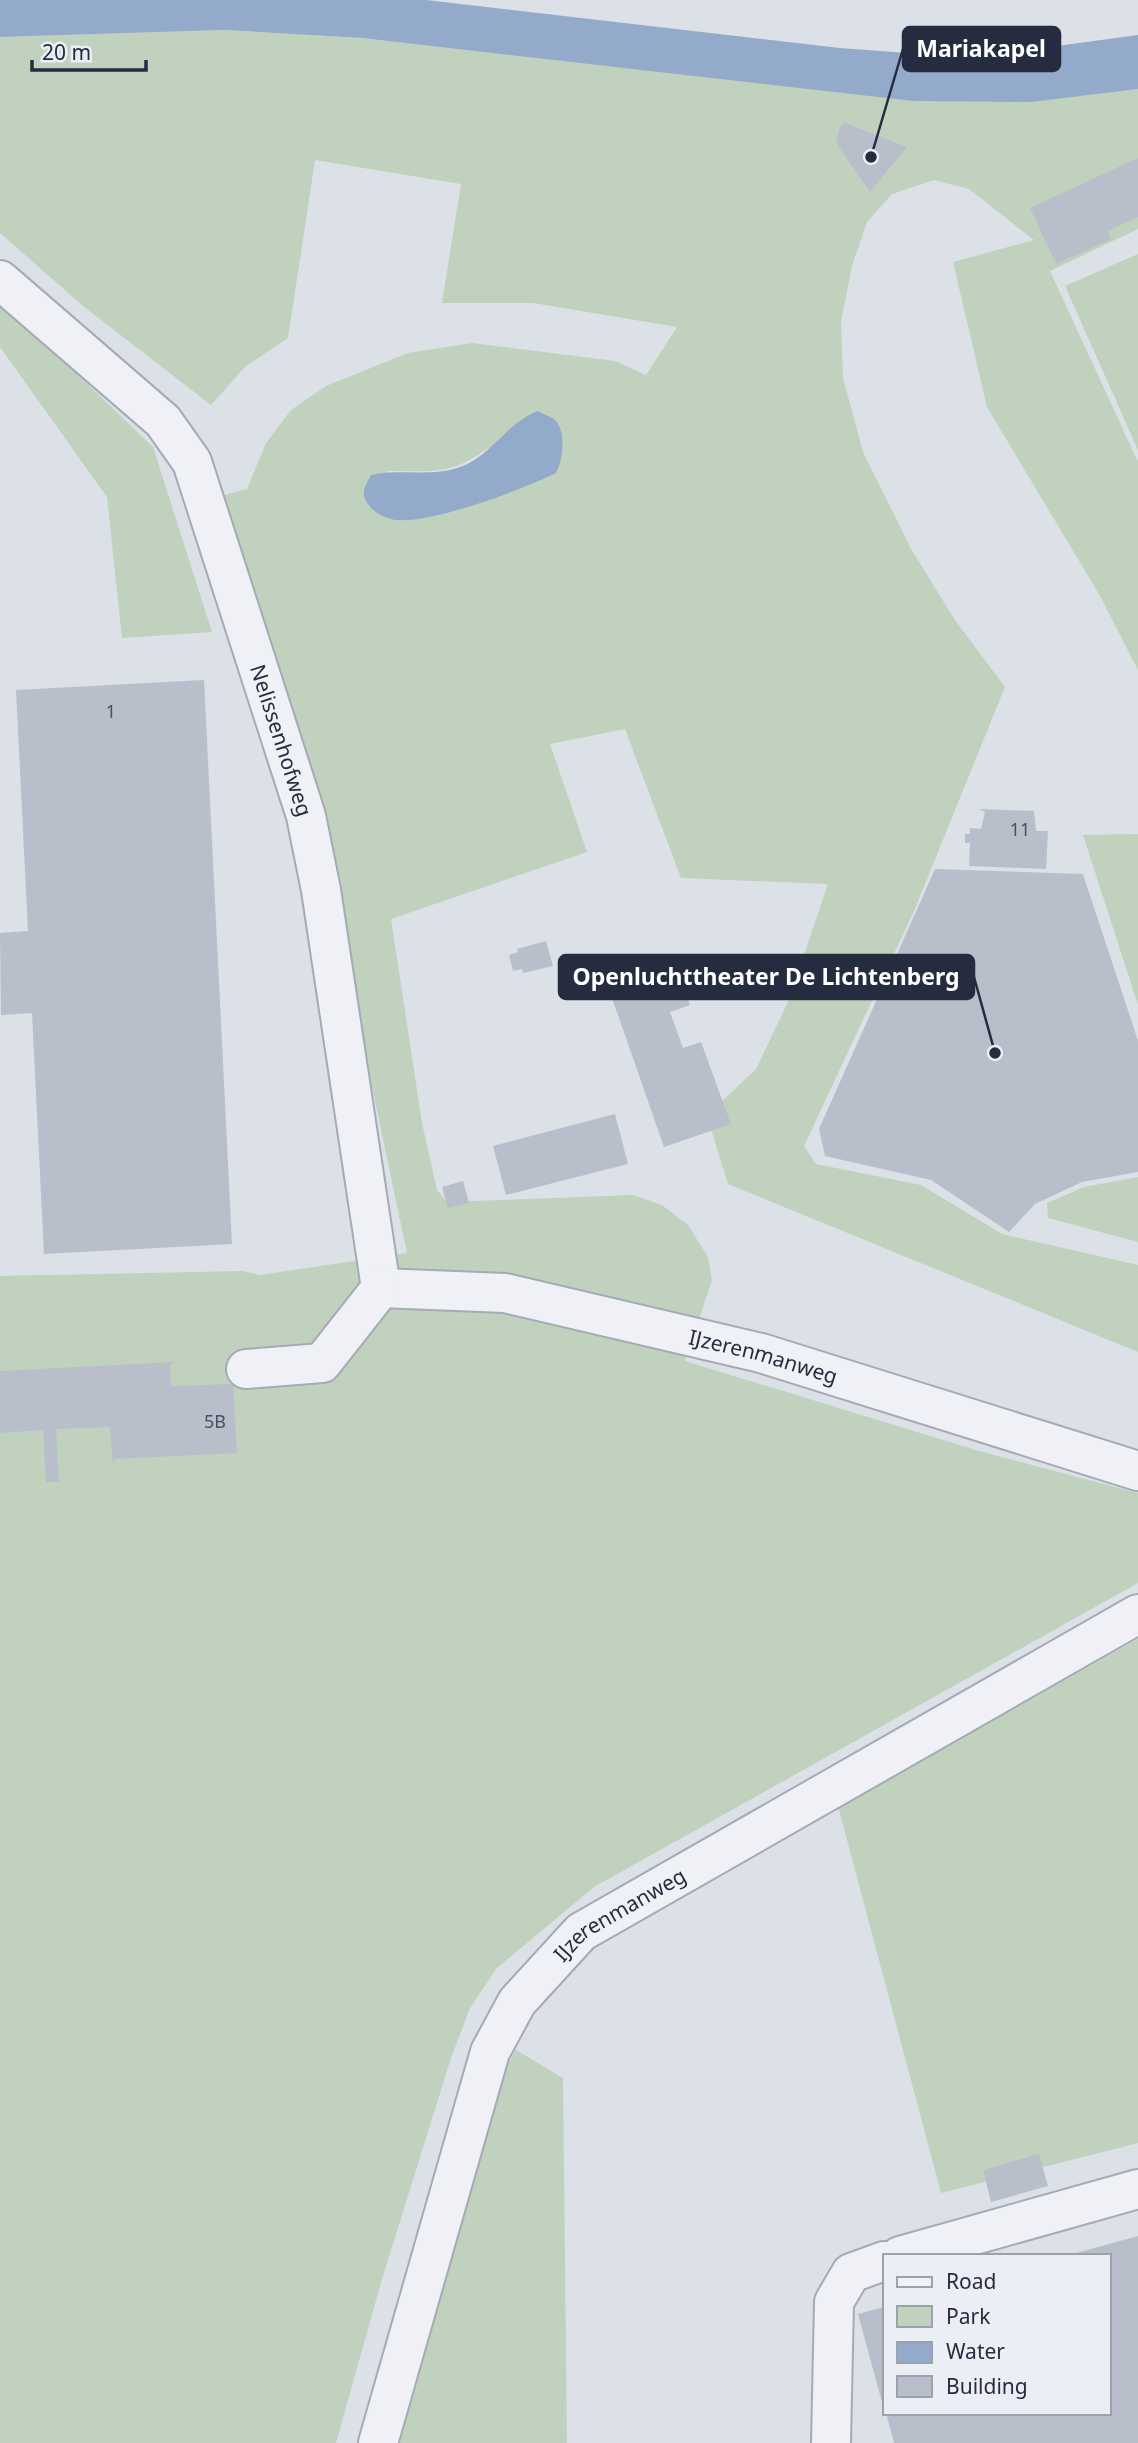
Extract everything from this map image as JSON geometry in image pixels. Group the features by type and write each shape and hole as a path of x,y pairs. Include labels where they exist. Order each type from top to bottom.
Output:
{"street":[{"name":"Nelissenhofweg","path":"0,280 163,421 192,462 306,816 321,890 381,1288"},
{"path":"246,1369 322,1363 381,1288"},
{"name":"IJzerenmanweg","path":"381,1288 505,1293 761,1353 1138,1471"},
{"name":"IJzerenmanweg","path":"378,2443 490,2052 517,2002 582,1932 1138,1614"},
{"path":"907,2254 1138,2189"},
{"path":"831,2443 834,2302 851,2273 883,2262"}],"green space":[{"path":"224,30 362,38 670,72 1031,102 1138,89 1138,229 1050,271 1138,462 1138,670 1099,594 987,407 953,262 1034,240 969,189 934,180 892,194 867,222 852,266 841,322 843,378 863,452 911,549 955,620 1005,687 914,911 804,1146 816,1164 921,1185 1002,1234 1138,1265 1138,1352 728,1184 711,1129 717,1106 756,1069 788,1002 828,884 681,878 625,729 550,744 587,852 391,919 422,1123 437,1190 447,1202 633,1195 662,1205 688,1225 708,1257 712,1280 685,1361 979,1451 1138,1493 1138,1583 594,1887 496,1969 470,2008 451,2058 382,2279 336,2443 0,2443 0,1276 243,1271 260,1275 407,1253 346,963 206,500 247,489 266,443 291,410 326,386 408,353 472,343 615,361 646,375 677,327 533,303 442,303 461,184 315,160 288,338 246,366 211,405 83,306 0,233 0,37","holes":["488,448 555,473 433,516 386,471 451,468"]},
{"path":"1138,254 1138,450 1065,286"},
{"path":"0,300 153,447 212,632 122,638 107,497 0,347"},
{"path":"1138,834 1138,1005 1083,835"},
{"path":"1138,1177 1138,1242 1048,1218 1047,1203 1084,1187"},
{"path":"1138,1639 1138,2143 941,2193 838,1806"},
{"path":"516,2050 563,2078 567,2443 386,2443 498,2082"}],"water":[{"path":"0,0 426,0 840,48 934,55 1020,51 1138,35 1138,89 1032,102 913,101 362,38 224,30 0,37"},
{"path":"538,411 554,419 561,430 562,453 556,473 476,504 411,520 395,520 384,516 373,510 364,497 364,490 371,475 452,470 463,466 483,453 518,422"}],"building":[{"path":"845,123 907,147 870,192 836,143 840,127"},
{"path":"1138,158 1138,217 1108,231 1111,239 1056,264 1030,208"},
{"path":"204,680 232,1244 44,1254 32,1013 1,1015 0,933 28,931 16,690"},
{"path":"979,809 1034,811 1036,831 1048,831 1046,869 969,866 970,843 965,843 965,834 970,834 970,828 981,829 985,812"},
{"path":"935,869 1083,874 1138,1041 1138,1172 1082,1182 1035,1204 1009,1232 931,1180 825,1156 819,1129"},
{"path":"546,941 553,966 523,973 522,969 513,971 509,955 518,952 517,949"},
{"path":"678,972 690,1005 670,1012 683,1048 701,1042 731,1124 664,1147 611,995"},
{"path":"615,1114 628,1164 506,1195 493,1146"},
{"path":"463,1181 469,1203 448,1208 442,1187"},
{"path":"174,1362 170,1365 171,1386 231,1384 233,1380 237,1453 115,1459 113,1466 110,1427 56,1429 59,1482 46,1482 43,1430 0,1433 0,1371"},
{"path":"1039,2154 1048,2186 991,2202 983,2170"},
{"path":"1138,2236 1138,2443 894,2443 887,2415 1110,2415 1110,2254 1073,2254"},
{"path":"883,2307 883,2406 858,2314"}],"place":[{"name":"Mariakapel","path":"871,157"},
{"name":"Openluchttheater De Lichtenberg","path":"995,1053"}]}
